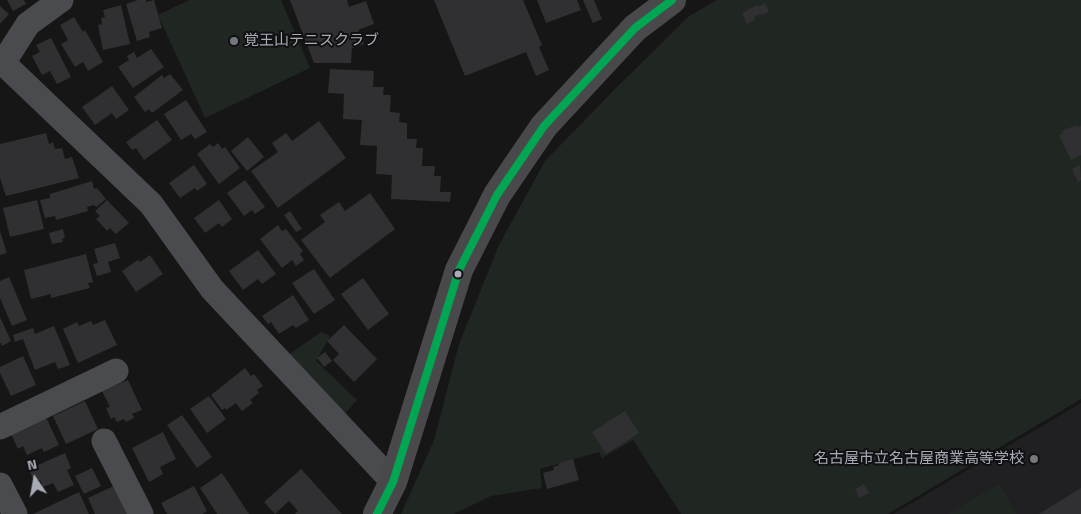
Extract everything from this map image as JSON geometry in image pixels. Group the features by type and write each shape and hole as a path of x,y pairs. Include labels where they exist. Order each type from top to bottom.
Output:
{"street":[{"path":"61,0 28,24 1,62 151,204 212,289 393,482"},
{"path":"378,514 393,482 459,270 498,195 544,126 635,28 672,0"},
{"path":"0,427 116,371"},
{"path":"104,441 141,514"},
{"path":"0,485 15,514"}],"shaded area":[{"name":"覚王山テニスクラブ","path":"189,0 281,0 310,68 205,118 158,15"},
{"path":"717,0 1081,0 1081,399 888,514 681,514 633,440 602,458 599,452 540,469 542,488 491,496 454,514 401,514 434,440 459,344 499,245 545,161 689,16"},
{"path":"321,332 330,336 316,361 357,400 343,416 288,355"},
{"name":"名古屋市立名古屋商業高等学校","path":"1081,403 1081,514 893,514"},
{"path":"999,484 1017,514 948,514"}],"building":[{"path":"7,0 24,0 26,4 13,11"},
{"path":"138,0 146,0 146,2 154,0 162,28 149,32 150,37 137,41 126,4"},
{"path":"290,0 347,0 349,7 366,1 374,24 358,30 364,44 352,48 351,63 314,63"},
{"path":"434,0 523,0 542,45 539,47 549,70 536,76 526,52 465,76"},
{"path":"537,0 577,0 581,10 546,23"},
{"path":"583,0 594,0 602,19 593,23"},
{"path":"765,3 769,12 754,17 755,20 747,24 742,13"},
{"path":"121,5 130,44 103,50 98,25 102,24 101,18 105,17 103,10"},
{"path":"0,6 9,14 0,24"},
{"path":"74,17 83,32 85,30 103,62 88,71 83,62 75,67 61,44 68,40 60,25"},
{"path":"51,38 71,77 57,84 50,71 42,75 32,56 40,52 36,45"},
{"path":"151,49 164,67 133,88 118,67 129,60 127,56 134,52 137,58"},
{"path":"330,69 374,71 373,87 384,87 383,95 391,95 390,112 400,113 399,122 407,123 407,139 417,139 416,148 423,148 422,166 435,166 434,176 441,176 440,192 451,192 450,202 391,199 392,175 376,174 377,146 360,145 362,120 343,119 344,94 328,93"},
{"path":"170,74 183,90 152,113 149,109 145,112 134,97 162,75 164,78"},
{"path":"112,86 129,110 116,119 112,113 95,125 82,107"},
{"path":"186,100 207,132 195,139 191,134 181,140 164,114"},
{"path":"157,120 172,140 144,160 136,148 132,150 126,142"},
{"path":"319,121 346,158 278,208 251,171 278,152 272,143 286,133 292,141"},
{"path":"1076,125 1077,127 1081,126 1081,155 1071,160 1059,135 1063,134 1062,131"},
{"path":"46,133 49,144 53,142 55,149 62,148 65,159 72,157 79,178 6,196 0,178 0,144"},
{"path":"248,137 264,157 247,171 231,151"},
{"path":"218,143 222,149 225,147 240,168 219,184 197,154 210,144 213,147"},
{"path":"194,165 207,184 197,191 195,188 180,198 169,183"},
{"path":"1080,165 1081,180 1078,182 1072,169"},
{"path":"245,180 265,207 255,214 252,210 244,216 227,193"},
{"path":"92,181 94,189 97,188 106,199 96,207 94,205 87,207 88,211 56,220 55,216 45,218 40,200 50,198 50,194"},
{"path":"370,193 395,229 330,278 301,240 325,222 320,215 339,202 345,211"},
{"path":"37,200 44,229 10,237 3,208"},
{"path":"107,200 129,223 116,234 110,228 107,231 96,219 100,216 95,211"},
{"path":"219,200 232,219 222,227 219,223 205,233 194,218"},
{"path":"290,211 302,229 296,232 284,215"},
{"path":"278,225 282,231 286,229 303,251 300,254 304,260 296,266 292,260 282,268 260,239"},
{"path":"63,229 65,238 62,239 63,242 52,244 49,233"},
{"path":"0,231 7,253 0,255"},
{"path":"115,243 120,258 108,262 111,272 97,276 93,264 98,263 94,249"},
{"path":"258,250 276,274 262,284 258,279 243,290 229,271"},
{"path":"86,254 93,282 88,283 90,288 51,298 51,294 31,299 24,270"},
{"path":"150,255 163,274 136,292 122,271 138,260 140,262"},
{"path":"314,269 335,300 314,314 292,283"},
{"path":"9,277 27,320 12,326 0,298 0,281"},
{"path":"363,278 389,314 368,330 341,294"},
{"path":"293,295 309,320 296,328 293,325 279,334 271,322 268,324 262,316"},
{"path":"0,317 11,341 2,346 0,342"},
{"path":"105,320 117,345 78,363 63,329 77,322 79,326 91,321 93,325"},
{"path":"344,325 377,359 354,382 333,360 339,354 327,341"},
{"path":"54,326 70,365 58,369 55,362 35,370 23,339 15,342 13,335 33,328 35,334"},
{"path":"325,352 332,361 324,367 317,358"},
{"path":"23,356 36,385 11,396 0,373 0,367"},
{"path":"245,368 251,376 254,374 263,386 257,390 259,393 250,400 253,403 242,411 236,403 226,410 225,408 222,410 211,395"},
{"path":"128,380 142,410 132,414 134,418 126,422 124,419 117,422 114,417 111,419 106,408 110,407 102,391"},
{"path":"209,396 226,419 207,433 190,409"},
{"path":"85,401 98,429 66,444 53,416"},
{"path":"625,411 639,433 606,454 592,432"},
{"path":"182,415 212,457 197,468 167,425"},
{"path":"46,417 59,445 44,452 42,448 27,455 23,446 18,449 11,434"},
{"path":"163,432 176,459 160,467 163,474 149,482 132,448"},
{"path":"65,453 71,468 67,470 74,485 58,492 53,483 43,487 40,480 34,482 29,469"},
{"path":"573,459 579,480 547,489 543,473 554,470 553,467 559,465 559,463"},
{"path":"92,468 101,486 84,494 75,476"},
{"path":"301,469 342,514 295,514 298,511 289,501 275,514 264,502"},
{"path":"222,473 249,514 217,514 200,488"},
{"path":"864,484 869,493 859,498 855,489"},
{"path":"116,485 130,514 95,514 88,498"},
{"path":"194,486 207,511 202,514 167,514 161,503"},
{"path":"1081,488 1081,514 1039,514"},
{"path":"79,492 89,514 33,514"}],"transit line":[{"path":"377,514 393,482 459,270 497,195 544,126 635,28 672,0"}],"place":[{"name":"覚王山テニスクラブ","path":"234,41"},
{"name":"名古屋市立名古屋商業高等学校","path":"1034,459"}]}
